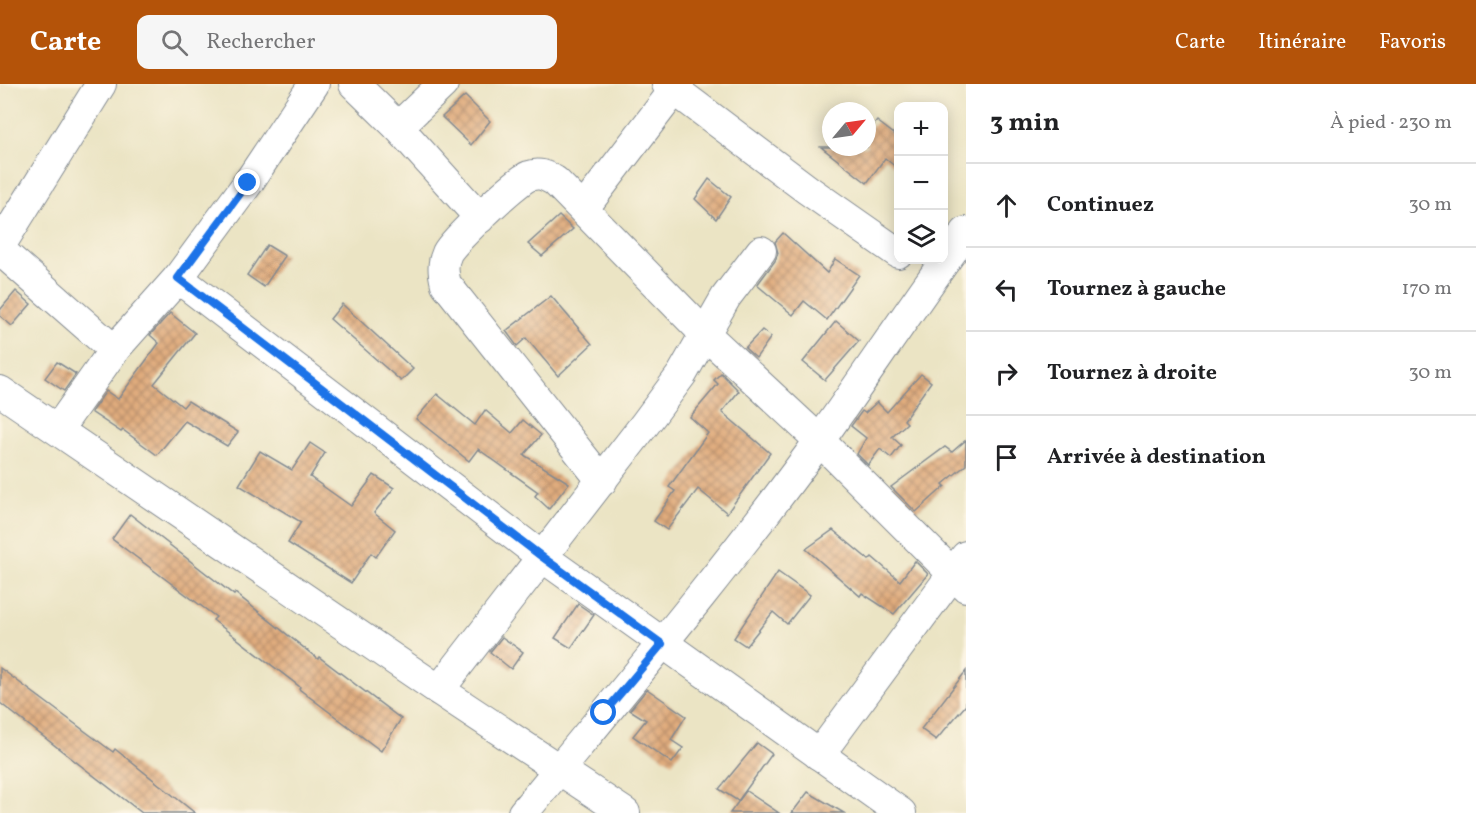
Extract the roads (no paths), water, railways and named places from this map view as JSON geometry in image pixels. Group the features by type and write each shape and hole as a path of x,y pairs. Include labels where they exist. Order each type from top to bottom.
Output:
{"street":[{"path":"101,84 0,248 114,350"},
{"path":"58,429 114,350 178,278 248,183 314,84"},
{"path":"354,84 398,127 480,218"},
{"path":"398,127 443,84"},
{"path":"584,208 674,86 808,190 894,250"},
{"path":"602,481 446,284 442,267 448,251 513,186 528,176 541,174 555,181 584,208 704,333 962,572 819,755"},
{"path":"523,813 662,644 819,440 933,277 962,246"},
{"path":"439,690 541,556 602,481 681,374 726,297 761,251"},
{"path":"914,264 933,277"},
{"path":"178,278 541,556 901,813"},
{"path":"0,391 439,690 625,813"}]}
